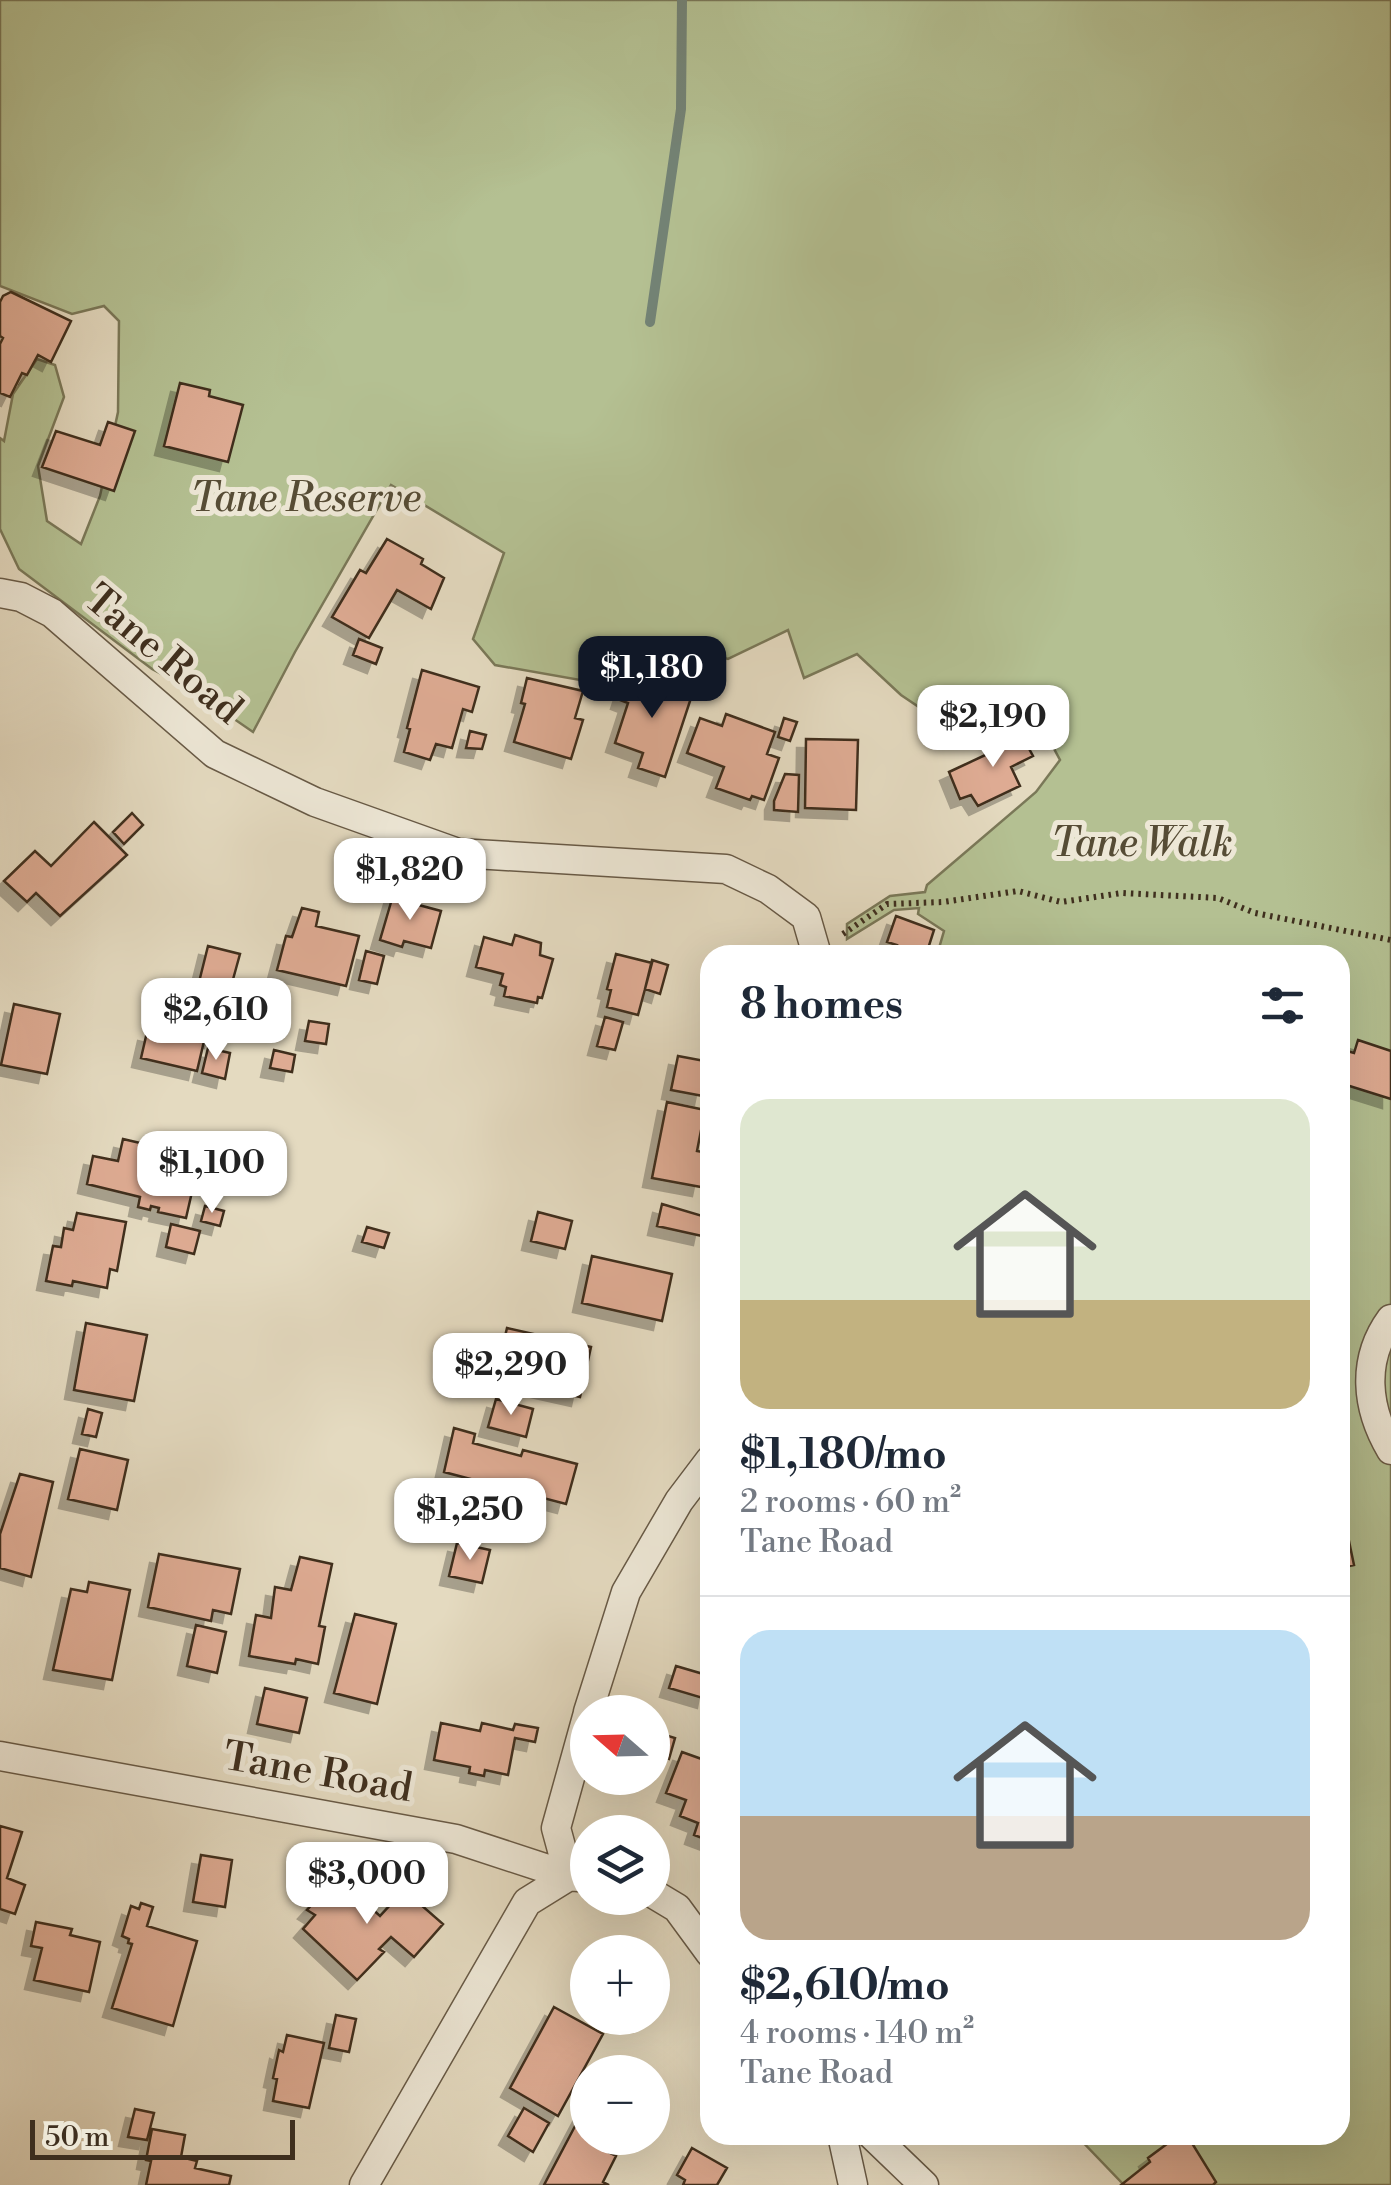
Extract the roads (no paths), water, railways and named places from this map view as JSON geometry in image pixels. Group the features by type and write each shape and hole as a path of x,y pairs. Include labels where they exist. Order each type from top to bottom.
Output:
{"street":[{"name":"Tane Road","path":"0,594 21,596 52,613 215,754 314,802 458,853 726,869 768,889 806,917 815,945"},
{"path":"1391,1320 1368,1367 1375,1420 1391,1450"},
{"path":"594,1695 626,1592 679,1501 700,1473"},
{"name":"Tane Road","path":"0,1756 456,1840 570,1875"},
{"path":"570,1778 556,1828 570,1859"},
{"path":"364,2185 528,1902 570,1881"},
{"path":"670,1904 700,1939"},
{"path":"843,2145 853,2185"},
{"path":"882,2145 924,2185"}],"waterway":[{"path":"650,322 681,109 682,0"}],"park label":[{"name":"Tane Reserve","path":"306,499"},
{"name":"Tane Walk","path":"1142,844"}]}
